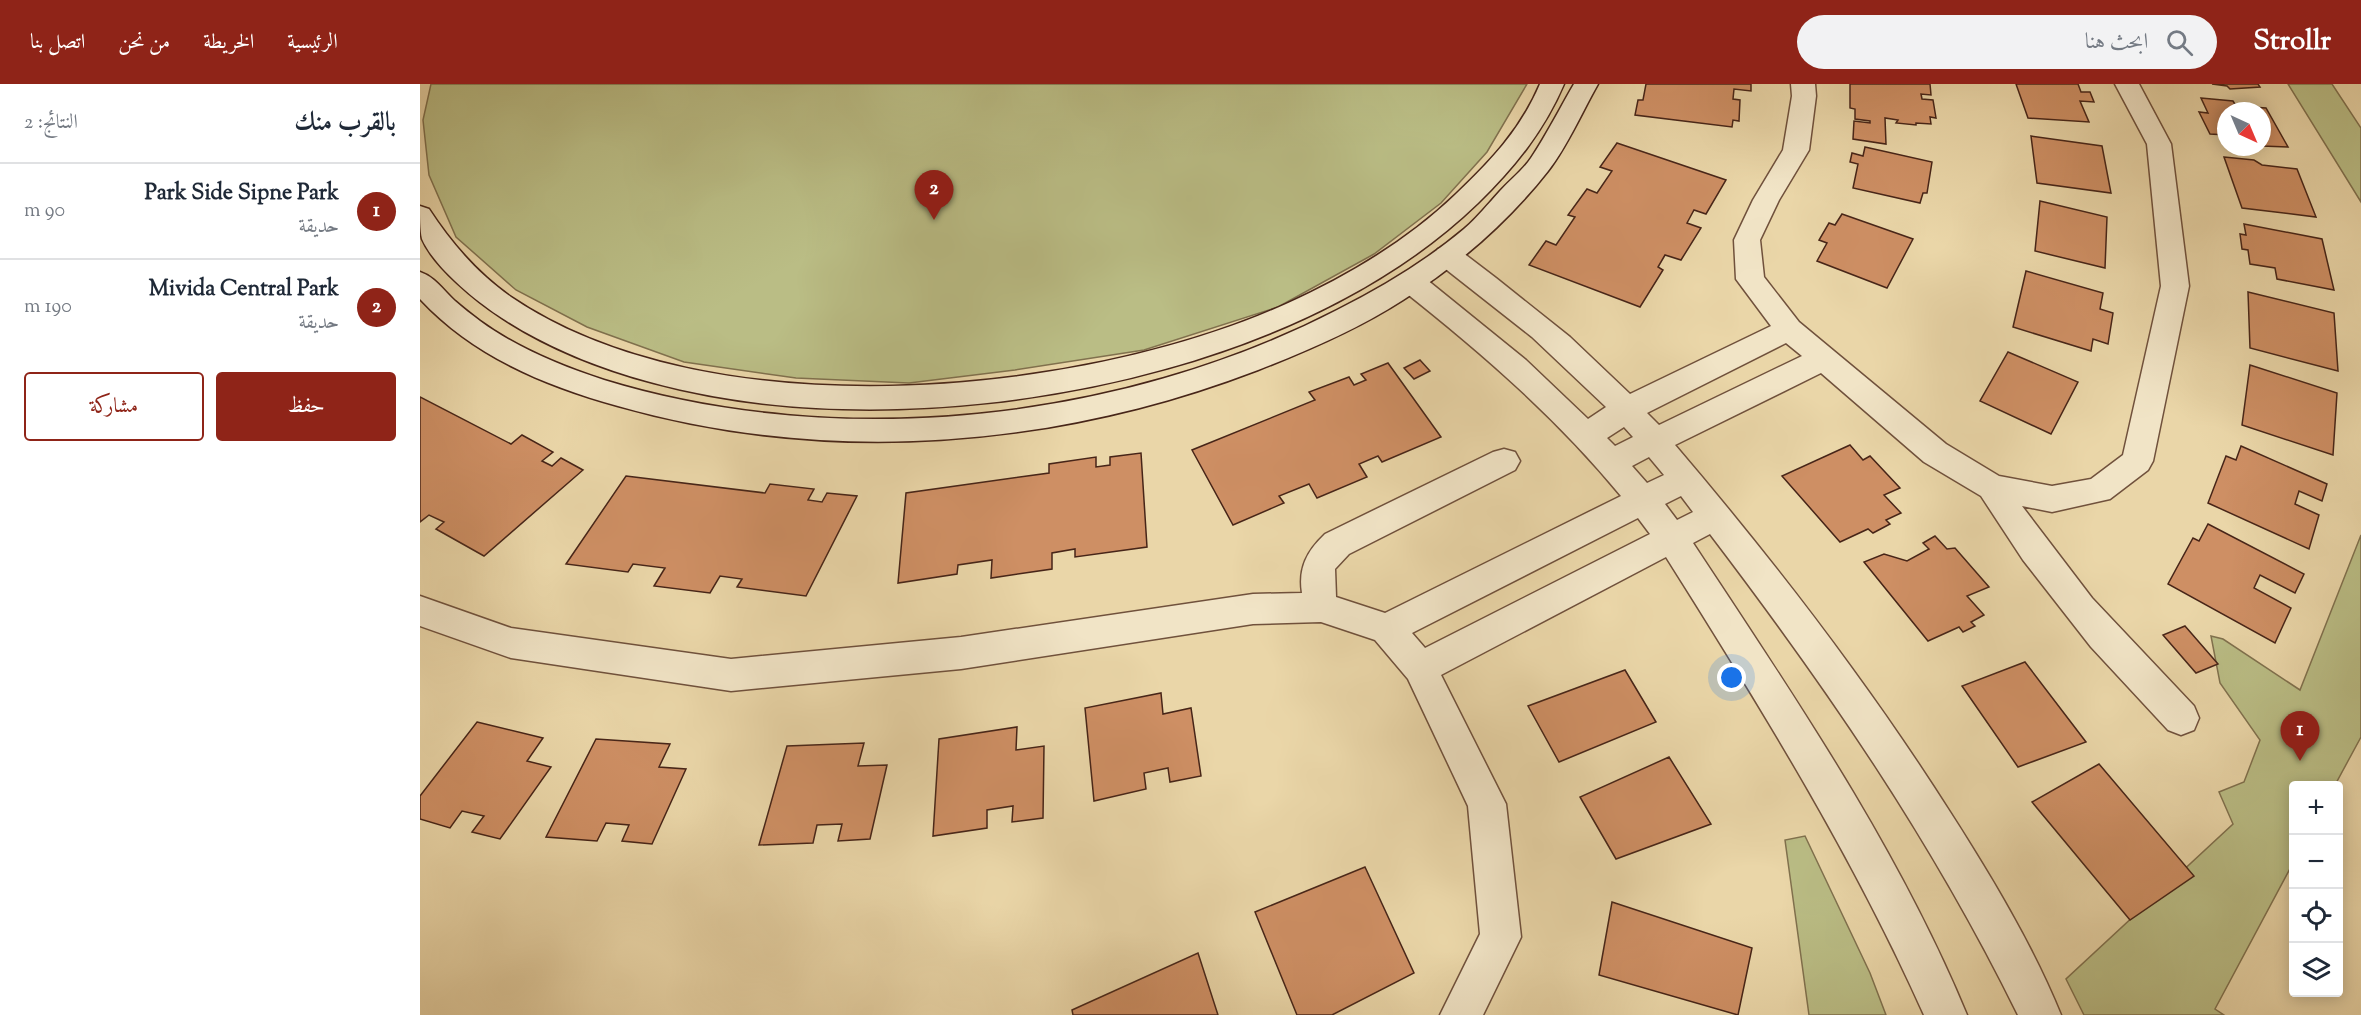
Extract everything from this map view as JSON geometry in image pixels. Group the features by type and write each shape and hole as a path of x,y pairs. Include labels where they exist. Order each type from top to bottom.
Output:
{"street":[{"path":"420,214 435,241 455,265 479,288 508,310 556,335 634,366 732,387 831,397 893,398 1009,388 1137,364 1199,347 1313,303 1387,264 1461,209 1487,182 1531,127 1552,84"},
{"path":"420,282 453,314 482,335 516,355 554,373 597,389 643,402 745,422 801,428 917,430 987,424 1096,408 1154,394 1220,373 1313,337 1411,282 1448,256 1497,214 1543,163 1562,135 1586,84"},
{"path":"1803,84 1804,96 1796,150 1766,200 1747,240 1750,279 1789,329 1935,453 1992,487 2052,499 2099,490 2137,461 2175,286 2159,144 2127,84"},
{"path":"1448,256 1503,296 1595,378 1626,410 1685,479 1789,609 1866,716 1946,839 2040,1015"},
{"path":"1411,282 1503,356 1549,399 1610,463 1671,538 1773,692 1831,788 1890,898 1946,1015"},
{"path":"1585,436 1626,410 1789,329"},
{"path":"1610,463 1825,358"},
{"path":"1321,607 1316,573 1321,558 1337,544 1504,461"},
{"path":"1387,629 1685,479"},
{"path":"1992,487 2051,575 2089,622 2181,718"},
{"path":"1420,668 1715,516"},
{"path":"420,611 512,643 731,675 961,653 1253,609 1321,607 1387,629 1420,668 1487,804 1501,937 1461,1015"}],"green space":[{"path":"431,84 1527,84 1487,152 1441,203 1374,254 1278,307 1144,350 1015,370 909,383 796,378 684,362 587,327 516,290 456,237 429,175 423,120"},
{"path":"2288,84 2332,84 2361,128 2361,202"},
{"path":"2361,535 2361,737 2337,781 2289,781 2289,870 2215,1009 2224,1015 2084,1015 2066,979 2233,824 2219,792 2244,782 2260,740 2220,683 2211,636 2223,639 2300,690"},
{"path":"1805,836 1870,973 1886,1015 1809,1015 1785,840"}],"building":[{"path":"1646,84 1751,84 1751,91 1734,89 1733,99 1740,100 1739,121 1733,120 1732,127 1635,115 1638,100 1643,100"},
{"path":"1850,84 1930,84 1931,95 1921,94 1922,99 1933,100 1936,118 1930,117 1931,124 1916,123 1916,125 1896,123 1898,120 1885,118 1886,144 1853,139 1854,121 1870,123 1870,121 1855,119 1855,109 1850,108"},
{"path":"2016,84 2078,84 2081,92 2090,92 2094,102 2080,101 2089,122 2028,118"},
{"path":"2212,84 2258,84 2260,87 2230,89 2227,86"},
{"path":"2201,98 2234,102 2217,102 2217,134 2210,134 2199,112 2208,113"},
{"path":"2271,117 2288,147 2271,146"},
{"path":"2031,136 2102,146 2111,193 2037,183"},
{"path":"1617,143 1726,180 1706,214 1694,210 1687,223 1701,228 1681,260 1665,255 1658,267 1663,270 1640,307 1529,265 1546,241 1556,245 1575,217 1568,215 1587,189 1597,193 1612,171 1600,167"},
{"path":"1865,147 1932,162 1927,193 1923,193 1920,203 1853,188 1858,164 1850,162 1852,153 1863,156"},
{"path":"2224,157 2254,160 2262,165 2297,169 2316,217 2242,208"},
{"path":"2040,201 2107,217 2105,268 2035,251"},
{"path":"1842,214 1913,239 1887,288 1817,261 1827,243 1819,240 1829,223 1835,225"},
{"path":"2244,224 2322,239 2334,290 2277,279 2275,268 2250,264 2248,250 2242,249 2240,234 2246,235"},
{"path":"2026,271 2103,293 2100,309 2113,313 2108,344 2093,339 2091,351 2013,327"},
{"path":"2248,292 2334,313 2338,371 2250,348"},
{"path":"2008,352 2078,382 2051,434 1980,401"},
{"path":"1420,360 1430,371 1414,379 1404,368"},
{"path":"1388,363 1441,437 1382,462 1378,456 1359,464 1367,477 1317,498 1309,484 1279,496 1284,503 1233,525 1192,450 1315,400 1309,392 1349,377 1354,385 1366,380 1361,374"},
{"path":"2250,365 2337,393 2333,455 2242,425"},
{"path":"420,397 511,444 522,435 553,452 542,461 552,466 561,458 583,470 484,556 436,529 444,522 429,515 420,522"},
{"path":"1850,445 1863,460 1870,456 1900,488 1884,495 1901,513 1886,520 1890,524 1873,533 1868,529 1840,542 1782,476"},
{"path":"2241,446 2327,484 2322,501 2299,491 2295,504 2319,515 2309,549 2208,503 2226,456 2236,460"},
{"path":"1141,453 1147,547 1075,557 1075,549 1052,553 1052,569 991,578 992,560 958,565 957,574 898,583 906,493 1049,473 1049,464 1096,457 1096,467 1110,465 1110,457"},
{"path":"626,476 765,493 770,484 814,489 808,500 822,502 827,493 857,496 806,596 737,587 742,579 720,576 710,593 654,586 665,568 633,564 628,572 566,564"},
{"path":"2208,524 2304,574 2295,593 2260,575 2254,588 2291,608 2275,643 2168,584 2193,538 2199,541"},
{"path":"1935,536 1947,549 1955,548 1989,587 1967,596 1984,615 1971,622 1975,626 1963,632 1959,627 1928,641 1864,562 1884,554 1907,561 1929,549 1923,543"},
{"path":"2185,626 2218,664 2196,673 2163,635"},
{"path":"2025,662 2086,742 2018,767 1962,686"},
{"path":"1625,670 1656,722 1559,762 1528,706"},
{"path":"1161,693 1163,714 1191,708 1201,776 1170,782 1168,768 1144,773 1146,789 1094,801 1085,708"},
{"path":"477,722 543,738 527,761 551,767 500,839 472,832 484,816 462,811 450,828 420,819 420,796"},
{"path":"1017,727 1016,750 1044,746 1043,818 1012,822 1013,806 987,810 987,828 933,836 939,739"},
{"path":"596,739 670,744 659,767 686,769 652,844 622,841 629,825 606,823 597,841 546,837"},
{"path":"864,743 858,766 887,765 870,839 838,841 842,824 817,825 813,843 759,845 787,746"},
{"path":"1669,757 1711,824 1616,859 1580,797"},
{"path":"2099,764 2194,876 2130,920 2032,802"},
{"path":"1365,867 1414,973 1332,1015 1297,1015 1255,912"},
{"path":"1612,902 1752,948 1738,1015 1599,975"},
{"path":"1198,953 1218,1015 1073,1015 1072,1010"}],"place":[{"name":"Mivida Central Park","path":"934,220"},
{"name":"Park Side Sipne Park","path":"2300,761"}]}
